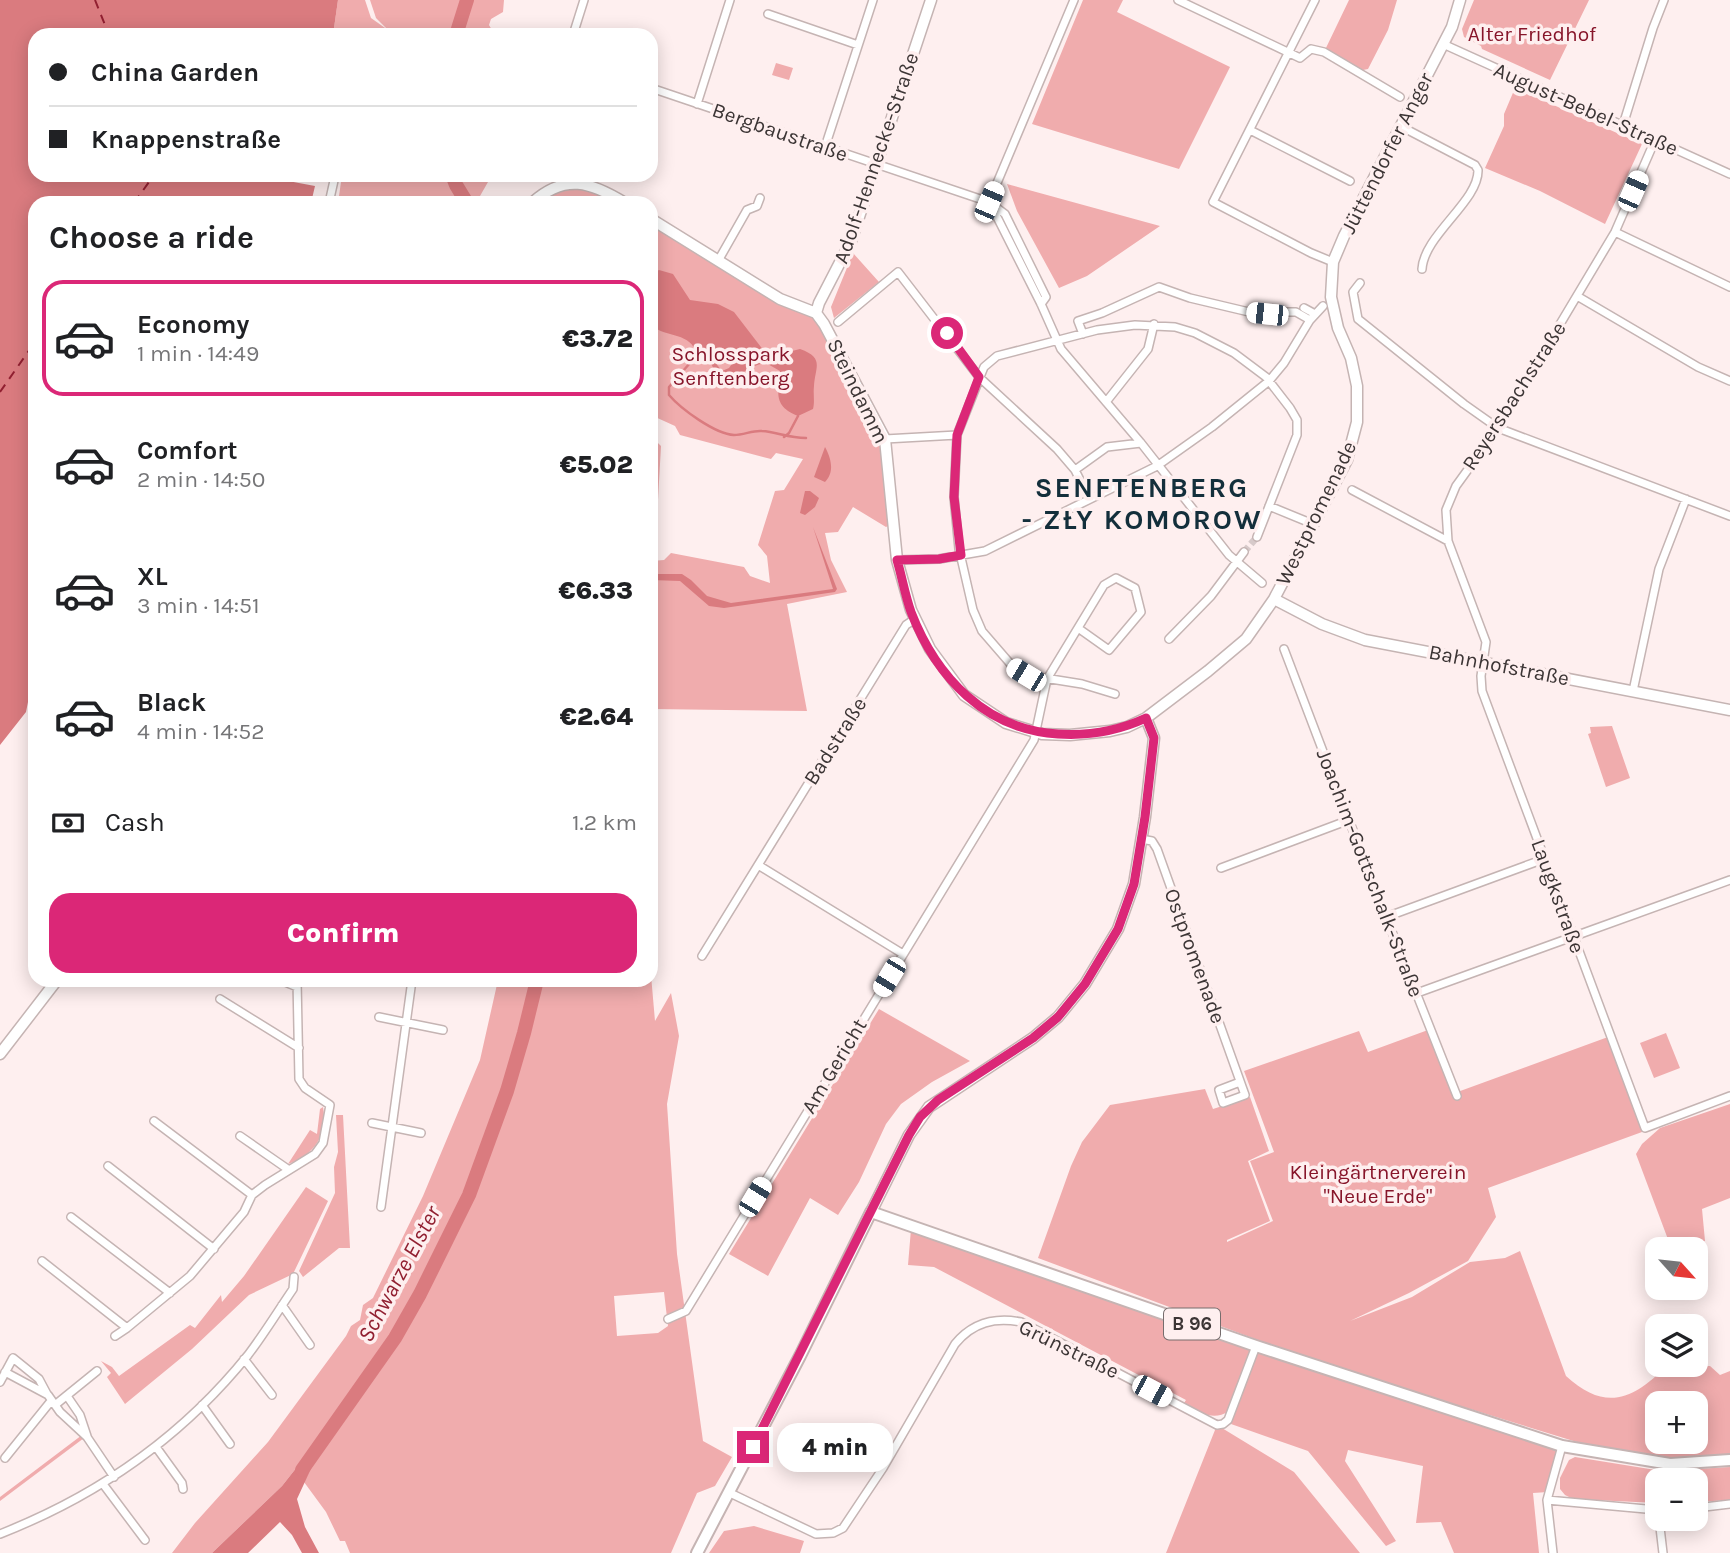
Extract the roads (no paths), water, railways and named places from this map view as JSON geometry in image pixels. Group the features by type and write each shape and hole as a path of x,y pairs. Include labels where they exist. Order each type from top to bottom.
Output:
{"main road":[{"name":"Adolf-Hennecke-Straße","path":"816,313 851,241 931,0"},
{"name":"Jüttendorfer Anger","path":"1333,262 1443,44 1460,0"},
{"path":"542,196 565,182"},
{"path":"581,182 611,196"},
{"path":"658,223 780,299 816,313"},
{"name":"Westpromenade","path":"1275,599 1347,460 1358,411 1354,369 1332,304 1330,282 1333,262"},
{"name":"Steindamm","path":"816,313 828,330 885,439 897,560 915,619 930,649 964,695 1006,723 1035,732 1070,735 1127,727 1146,718 1236,648 1256,627 1275,599"},
{"name":"Bahnhofstraße","path":"1275,599 1322,624 1365,640 1730,710"},
{"path":"697,1553 730,1493 909,1135 929,1107 1033,1038 1058,1017 1085,984 1125,914 1134,884 1154,738 1146,718"},
{"path":"0,1054 52,987"},
{"name":"B 96","path":"871,1212 1256,1346 1562,1446 1670,1464 1730,1460"}],"street":[{"path":"575,28 584,0"},
{"path":"697,104 730,0"},
{"path":"825,147 873,0"},
{"path":"1074,0 989,202 1005,215 1046,297 1041,304 1057,340 1074,365 1108,399 1186,501 1262,583"},
{"path":"1178,0 1300,58 1306,52 1316,49 1355,68 1400,97"},
{"path":"1315,0 1213,202 1333,262"},
{"path":"1623,125 1664,0"},
{"path":"768,15 858,45"},
{"name":"August-Bebel-Straße","path":"1443,44 1730,174"},
{"name":"Bergbaustraße","path":"658,90 989,202"},
{"path":"1402,127 1475,165 1478,170 1474,185 1426,253 1422,269"},
{"path":"1250,130 1350,181"},
{"name":"Reyersbachstraße","path":"1484,662 1486,642 1448,541 1445,519 1449,498 1499,428 1615,232 1655,140"},
{"path":"718,261 747,211 757,206 760,198"},
{"path":"1615,232 1730,287"},
{"path":"838,322 898,272 979,377 1076,469 1081,482"},
{"path":"1360,283 1353,292 1358,319 1464,404 1499,428 1730,516"},
{"path":"1083,334 1078,321 1159,287 1190,298 1249,312 1302,311 1313,317"},
{"path":"1577,296 1698,366 1730,381"},
{"path":"897,560 939,559 985,551 1088,495 1157,466 1212,427 1269,381 1323,306"},
{"path":"1108,399 1148,349 1154,324"},
{"path":"1115,694 1082,684 1026,675 1014,668 982,631 967,584 954,497 957,435 984,367 997,356 1118,326 1154,324 1195,333 1234,353 1269,381 1297,421 1297,435 1257,537"},
{"path":"885,439 957,435"},
{"path":"1076,469 1107,447 1141,443"},
{"path":"1352,490 1448,541"},
{"path":"1633,691 1659,569 1686,499"},
{"path":"1269,506 1312,524"},
{"path":"1169,639 1211,596 1238,559"},
{"name":"Am Gericht","path":"668,1319 686,1311 1034,740 1047,679 1104,585 1116,578 1135,588 1141,612 1109,650 1078,628"},
{"name":"Badstraße","path":"702,956 906,625 915,619"},
{"name":"Joachim-Gottschalk-Straße","path":"1284,649 1457,1096"},
{"name":"Laugkstraße","path":"1484,662 1482,691 1645,1128 1730,1096"},
{"path":"1221,868 1349,820"},
{"name":"Ostpromenade","path":"1141,839 1152,841 1157,849 1240,1082"},
{"path":"1386,917 1544,859"},
{"path":"758,865 903,954"},
{"path":"1417,993 1730,880"},
{"path":"115,1336 170,1293 214,1249 244,1212 252,1195 315,1154 323,1143 330,1105 305,1088 299,1079 297,987"},
{"path":"381,1207 411,987"},
{"path":"220,999 299,1048"},
{"path":"379,1017 443,1030"},
{"path":"154,1121 252,1195"},
{"path":"372,1123 421,1133"},
{"path":"240,1136 289,1170"},
{"path":"108,1166 214,1249"},
{"path":"71,1217 170,1293"},
{"path":"42,1261 127,1328"},
{"path":"0,1534 43,1517 103,1484 156,1447 202,1405 244,1359 293,1289 294,1277"},
{"path":"282,1305 310,1345"},
{"name":"Grünstraße","path":"730,1493 816,1534 833,1533 843,1528 883,1468 955,1344 966,1332 983,1323 1005,1319 1021,1322 1217,1425 1228,1420 1256,1346"},
{"path":"0,1382 13,1357 39,1379 51,1401"},
{"path":"0,1359 9,1364"},
{"path":"244,1359 272,1395"},
{"path":"5,1458 51,1401 66,1396 97,1371"},
{"path":"5,1372 51,1401 87,1437 114,1477"},
{"path":"66,1396 80,1415 87,1437"},
{"path":"202,1405 230,1444"},
{"path":"1553,1553 1547,1500 1562,1446"},
{"path":"156,1447 182,1483 183,1489"},
{"path":"103,1484 145,1540"},
{"path":"1547,1500 1645,1509"},
{"path":"1708,1507 1730,1504"},
{"path":"1660,1531 1663,1553"}],"waterway":[{"name":"Schwarze Elster","path":"458,28 467,0"},
{"name":"Schwarze Elster","path":"455,182 463,196"},
{"path":"697,355 669,387 669,395 690,414 726,434 762,431 806,438"},
{"path":"784,437 798,416"},
{"name":"Schwarze Elster","path":"302,1470 395,1338 469,1195 507,1091 535,987"}],"tunnel":[{"path":"1081,482 1087,492"},
{"path":"1244,552 1257,537"}],"district":[{"name":"SENFTENBERG - ZŁY KOMOROW","path":"1142,503"}],"park label":[{"name":"Alter Friedhof","path":"1532,34"},
{"name":"Schlosspark Senftenberg","path":"731,366"},
{"name":"Kleingärtnerverein \"Neue Erde\"","path":"1378,1184"}]}
